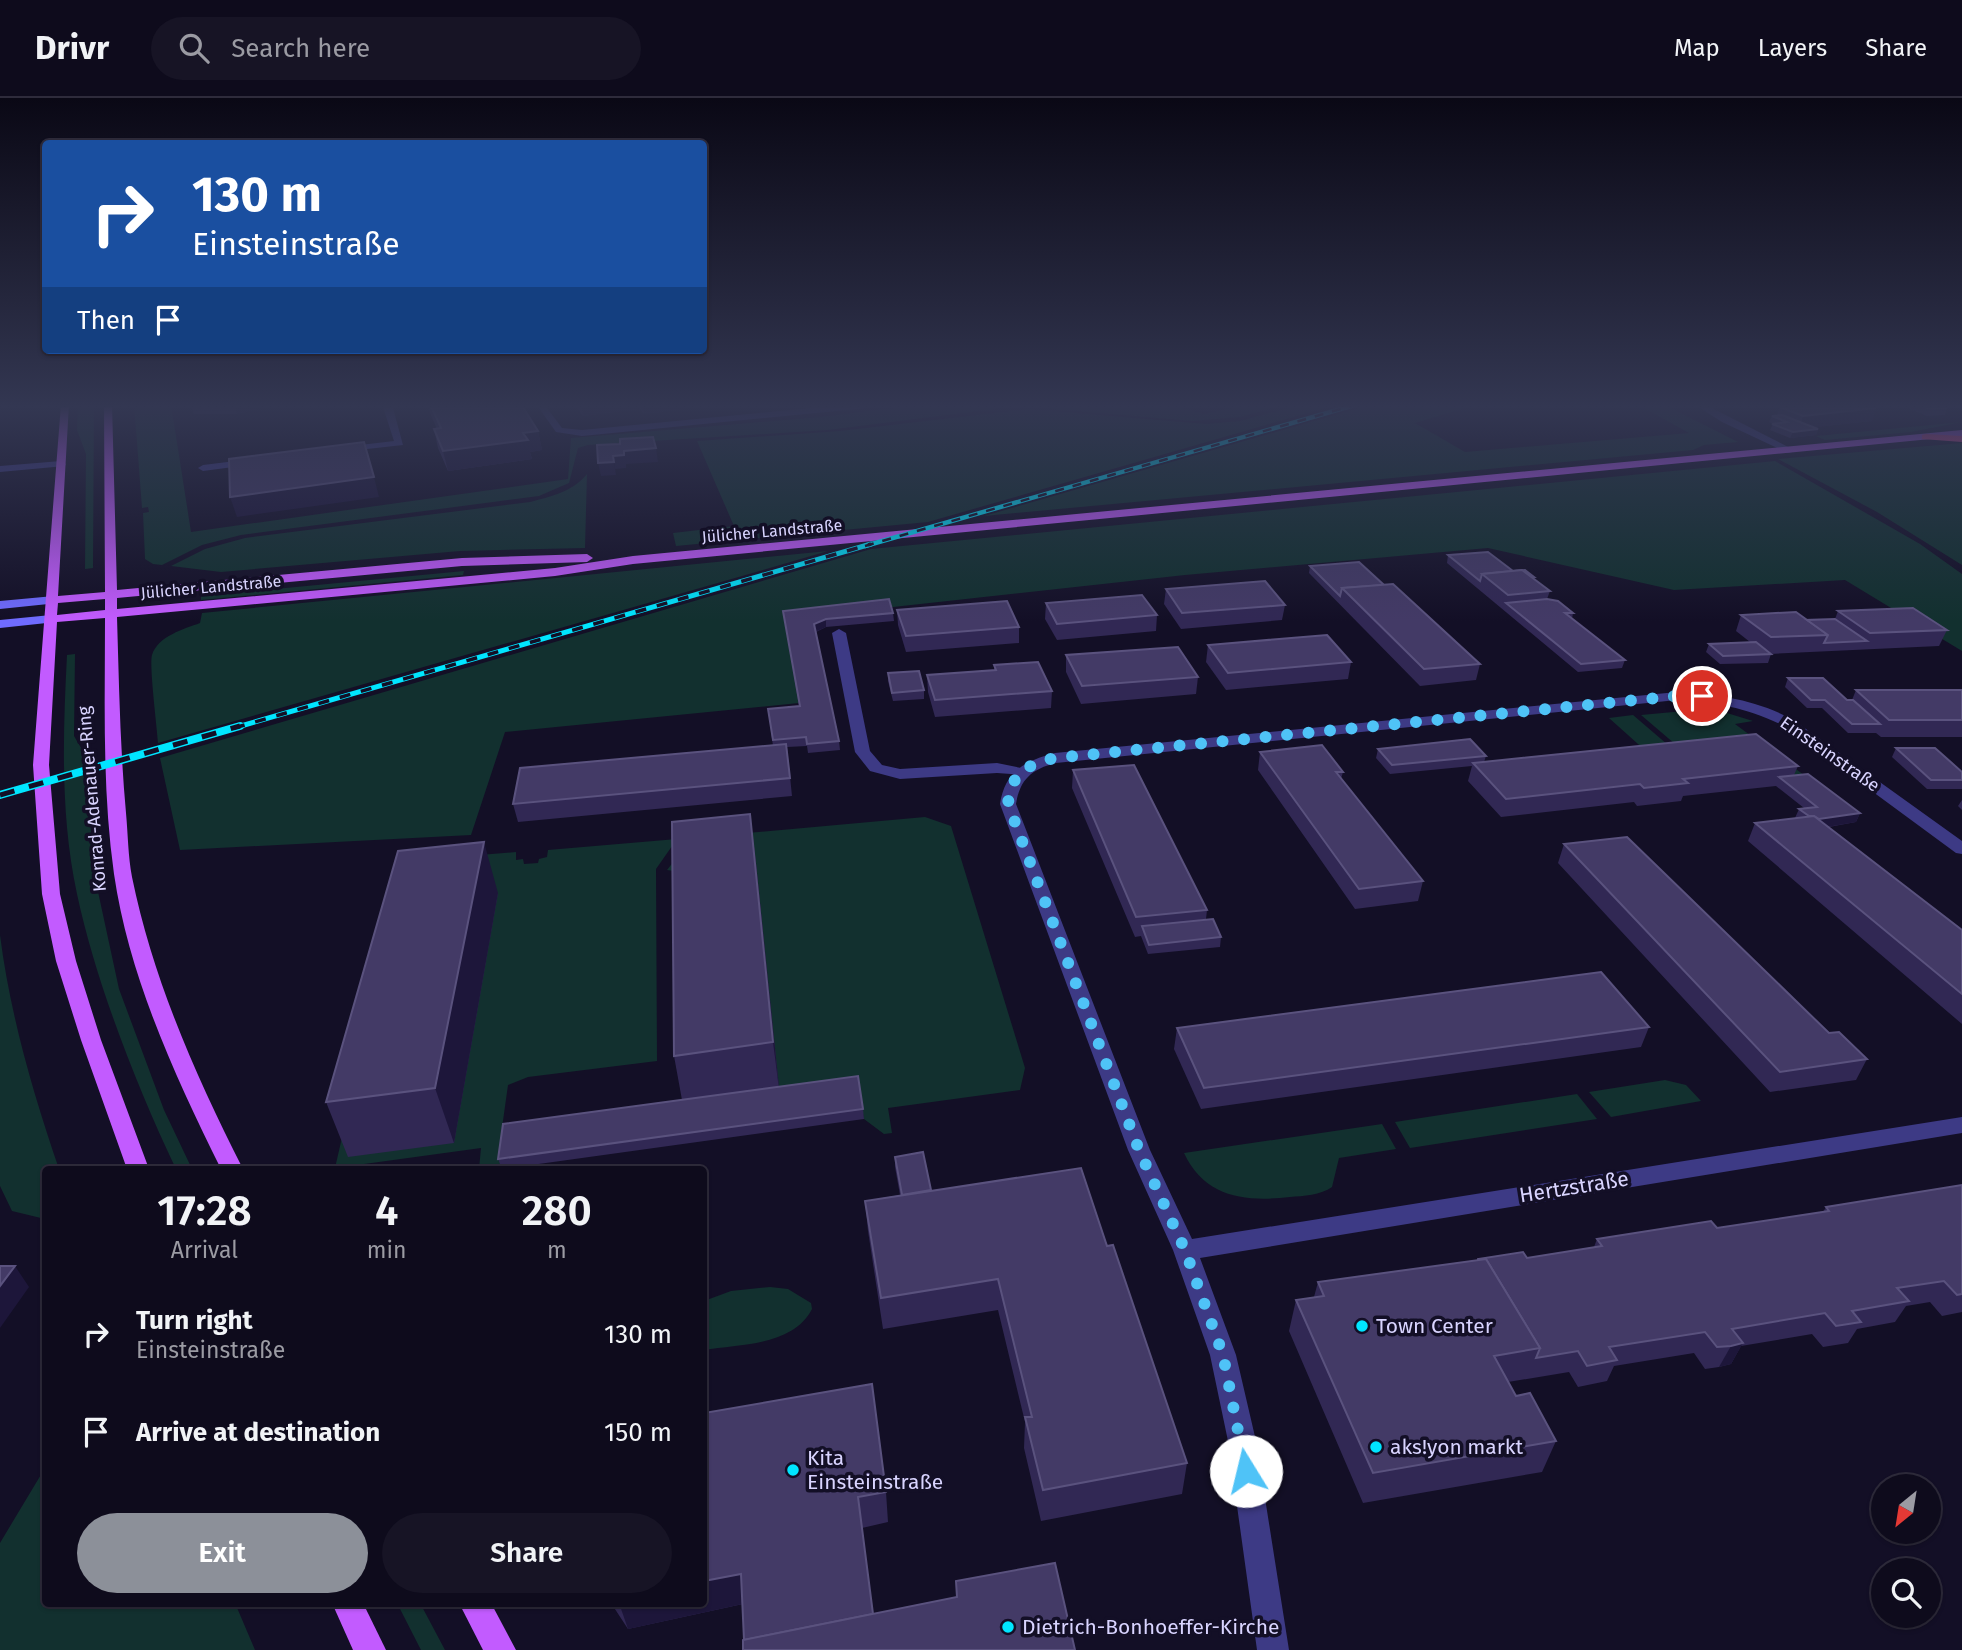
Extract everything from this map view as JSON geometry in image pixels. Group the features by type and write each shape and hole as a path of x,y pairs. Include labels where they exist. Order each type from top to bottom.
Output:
{"main road":[{"path":"60,476 41,765 51,894 66,961 90,1040 137,1166"},
{"name":"Konrad-Adenauer-Ring","path":"109,476 113,753 123,874 137,937 160,1010 200,1105 230,1166"},
{"name":"Jülicher Landstraße","path":"0,624 555,572 633,560 1521,476"},
{"name":"Jülicher Landstraße","path":"0,605 462,562 558,557 633,560"},
{"path":"348,1607 370,1650"},
{"path":"476,1607 500,1650"}],"street":[{"path":"839,633 863,752 876,768 900,774 997,768 1020,772 1010,786 1008,804 1139,1150 1185,1250 1226,1367 1242,1441 1273,1650"},
{"name":"Einsteinstraße","path":"1020,772 1035,762 1055,758 1677,696 1702,696 1750,706 1787,723 1962,849"},
{"name":"Hertzstraße","path":"1185,1250 1962,1125"}],"green space":[{"path":"86,476 94,476 93,568 85,569"},
{"path":"140,476 182,476 191,532 568,479 571,476 569,483 539,496 241,535 202,545 162,565 145,559 143,513 149,512 148,507 142,508"},
{"path":"587,476 585,548 460,551 221,572 171,566 205,549 245,538 530,502 568,489"},
{"path":"712,476 1087,476 928,522 676,546 673,533 734,526"},
{"path":"1121,476 1409,476 984,516"},
{"path":"1617,476 1802,476 1920,544 1962,574 1962,651 1845,580 1674,590 1488,548 1185,575 784,619 799,703 505,732 471,835 180,850 160,758 871,549"},
{"path":"1811,476 1962,476 1962,565 1877,512"},
{"path":"828,551 158,743 152,655 155,648 166,638 200,623 202,613"},
{"path":"464,571 463,575 201,600 201,596"},
{"path":"75,654 74,736 90,763 97,887 119,989 164,1110 191,1166 175,1166 147,1104 106,999 85,928 72,864 65,804 64,715 67,655"},
{"path":"1695,710 1727,713 1753,721 1735,724 1812,781 1675,744 1641,715"},
{"path":"1633,715 1668,745 1657,761 1609,718"},
{"path":"925,817 951,826 1025,1068 1020,1090 888,1108 892,1133 884,1134 864,1119 858,1086 780,1097 680,872 667,870 692,838"},
{"path":"677,839 656,869 657,1061 528,1077 508,1085 501,1135 501,1166 479,1166 481,1148 335,1166 349,1107 443,858 516,852 516,860 523,859 524,864 538,863 539,859 547,857 548,850"},
{"path":"0,935 23,1053 58,1166 42,1166 42,1218 12,1211 0,1186"},
{"path":"1665,1080 1686,1085 1701,1101 1611,1117 1589,1092"},
{"path":"1577,1094 1597,1119 1410,1148 1395,1122"},
{"path":"1382,1124 1396,1149 1339,1158 1332,1187 1306,1196 1258,1199 1228,1194 1203,1180 1184,1153"},
{"path":"770,1287 788,1289 811,1303 812,1309 803,1321 779,1337 707,1350 707,1300 731,1291"},
{"path":"42,1473 42,1607 237,1607 255,1650 0,1650 0,1543"},
{"path":"399,1607 422,1607 445,1650 421,1650"}],"building":[{"path":"229,476 374,477 230,497"},
{"path":"1488,552 1513,571 1482,574 1480,581 1448,555"},
{"path":"1359,562 1384,585 1342,588 1340,596 1310,566"},
{"path":"1522,570 1550,591 1508,595 1482,574"},
{"path":"1265,581 1285,605 1182,613 1166,589"},
{"path":"1393,584 1480,664 1424,669 1342,588"},
{"path":"1142,595 1157,615 1057,624 1046,603"},
{"path":"889,599 893,613 826,619 814,624 839,741 807,744 806,737 773,740 768,709 800,706 783,611"},
{"path":"1547,599 1558,601 1573,613 1565,613 1625,660 1581,664 1506,603"},
{"path":"1007,601 1019,627 906,636 897,610"},
{"path":"1913,608 1947,630 1870,633 1838,611"},
{"path":"1796,612 1828,635 1771,637 1741,615"},
{"path":"1835,619 1867,641 1824,643 1828,635 1807,620"},
{"path":"1327,635 1351,662 1228,673 1208,645"},
{"path":"1756,642 1771,654 1723,656 1709,644"},
{"path":"1178,647 1198,677 1082,686 1066,655"},
{"path":"1038,662 1052,691 935,700 927,675 996,670 994,665"},
{"path":"919,671 924,690 892,693 888,673"},
{"path":"1788,678 1823,678 1880,724 1852,724 1825,700 1811,700"},
{"path":"1856,690 1962,690 1962,720 1889,720"},
{"path":"1756,734 1798,766 1683,779 1688,783 1644,788 1640,784 1506,799 1473,763"},
{"path":"1470,739 1486,756 1392,765 1378,749"},
{"path":"786,744 790,778 513,804 520,768"},
{"path":"1322,745 1343,772 1336,772 1423,881 1359,889 1260,752"},
{"path":"1896,748 1935,748 1962,772 1962,780 1931,780"},
{"path":"1134,765 1207,910 1136,917 1073,770"},
{"path":"1808,774 1860,813 1819,819 1799,809 1817,807 1779,777"},
{"path":"750,814 773,1042 674,1056 672,822"},
{"path":"1814,816 1962,930 1962,994 1755,823"},
{"path":"1627,837 1829,1033 1839,1032 1867,1059 1780,1072 1564,844"},
{"path":"484,842 435,1088 326,1102 398,851"},
{"path":"1213,919 1221,937 1149,945 1142,926"},
{"path":"1601,972 1649,1027 1204,1088 1177,1028"},
{"path":"858,1076 863,1109 498,1159 503,1124"},
{"path":"923,1152 931,1190 902,1195 895,1157"},
{"path":"1081,1168 1107,1246 1113,1245 1187,1463 1043,1490 1025,1417 1032,1417 998,1279 881,1298 865,1201"},
{"path":"1962,1185 1962,1294 1957,1295 1944,1281 1897,1288 1909,1301 1852,1311 1861,1322 1836,1326 1825,1313 1732,1329 1743,1343 1731,1346 1717,1347 1705,1332 1609,1347 1617,1360 1587,1366 1578,1351 1536,1358 1540,1348 1486,1259 1478,1260 1523,1252 1527,1258 1602,1246 1597,1239 1711,1221 1717,1228 1829,1211 1826,1207"},
{"path":"1486,1259 1540,1348 1494,1356 1516,1396 1530,1393 1556,1441 1373,1473 1296,1300 1324,1296 1318,1282"},
{"path":"0,1266 15,1266 0,1286"},
{"path":"872,1384 886,1492 858,1497 873,1614 744,1640 741,1574 707,1580 707,1412"},
{"path":"1055,1563 1075,1650 743,1650 743,1640 957,1597 956,1581"}],"railway":[{"path":"865,546 1107,476"},
{"path":"234,728 871,544"},
{"path":"0,795 240,726"}],"place":[{"name":"Town Center","path":"1362,1326"},
{"name":"aks!yon markt","path":"1376,1447"},
{"name":"Kita Einsteinstraße","path":"793,1470"},
{"name":"Dietrich-Bonhoeffer-Kirche","path":"1008,1627"}],"route":[{"path":"1246,1471 1223,1355 1185,1250 1139,1150 1008,804 1010,786 1020,772 1035,762 1055,758 1677,696 1702,696"}]}
